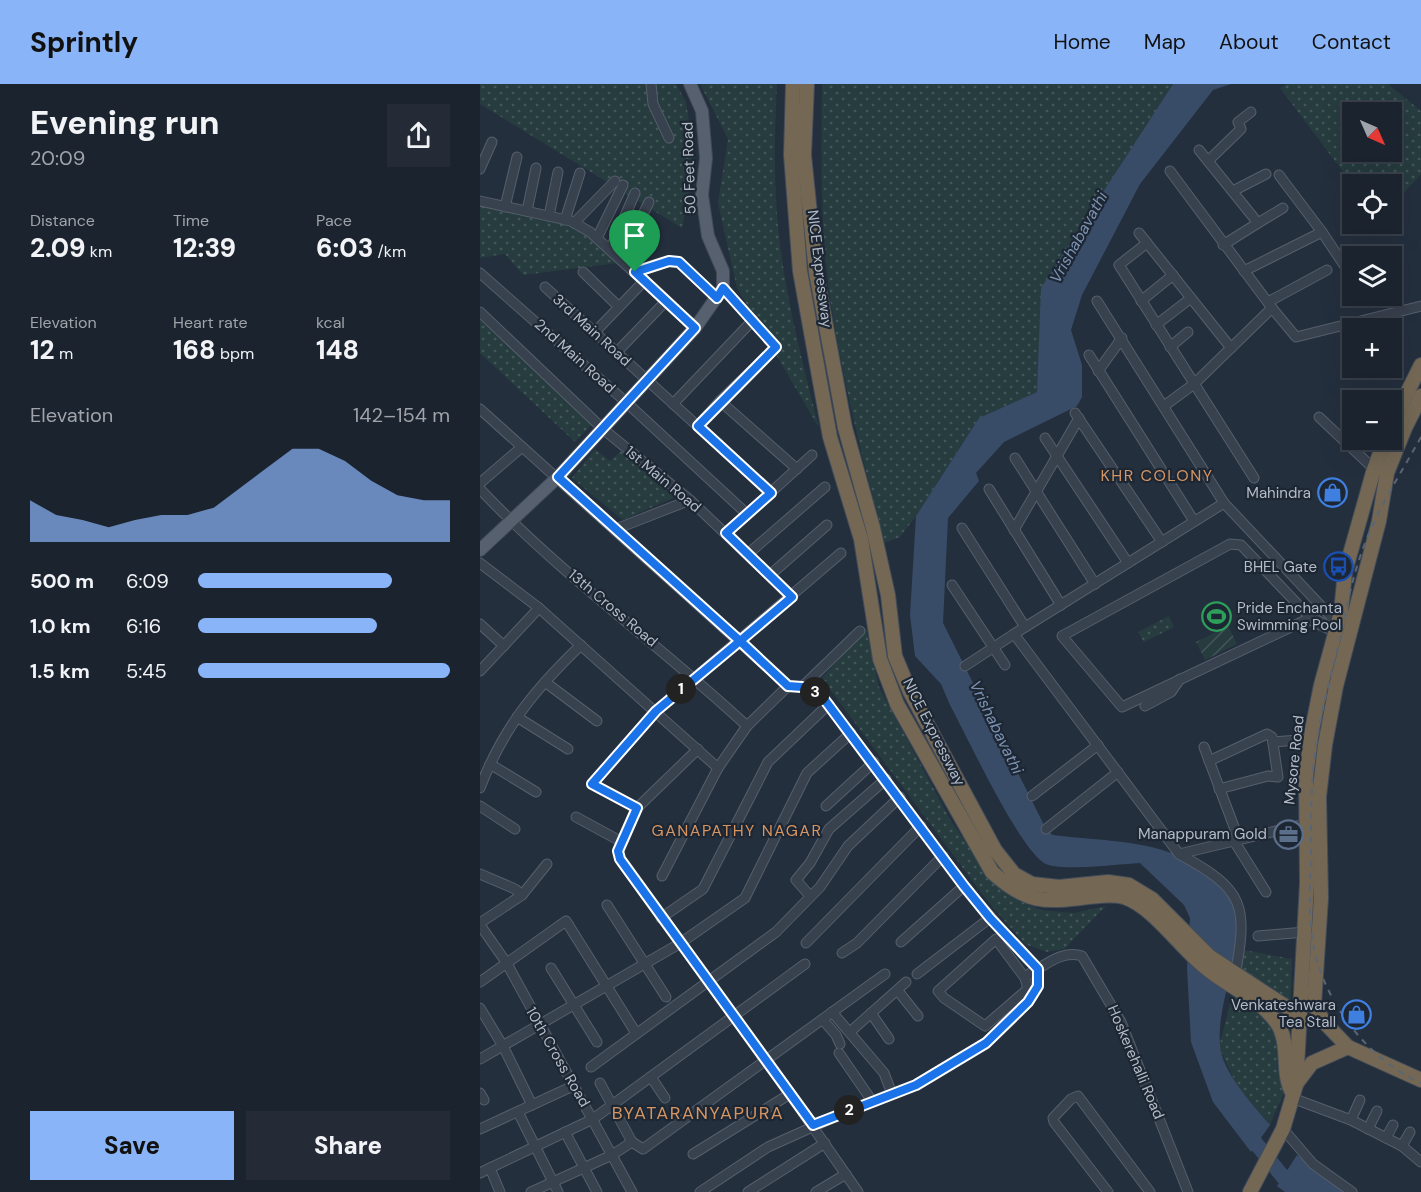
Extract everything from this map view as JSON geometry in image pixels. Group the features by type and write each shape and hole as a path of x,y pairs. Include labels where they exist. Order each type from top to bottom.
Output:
{"highway":[{"name":"NICE Expressway","path":"793,84 791,154 800,271 830,437 861,539 880,659 897,704 992,872 1012,890 1035,899 1061,901 1107,895 1125,898 1145,909 1231,977 1280,1029 1286,1076 1294,1092"},
{"name":"NICE Expressway","path":"807,84 804,155 816,272 845,428 873,528 885,584 895,656 910,692 995,850 1014,874 1032,884 1059,887 1108,882 1129,885 1152,899 1185,942"},
{"path":"1402,403 1421,365"},
{"name":"Mysore Road","path":"1348,1047 1324,1022 1314,1005 1322,898 1320,797 1325,745 1336,686 1379,521 1388,473 1405,428 1421,396"},
{"name":"Mysore Road","path":"1252,1188 1280,1136 1294,1092 1305,932 1307,883 1305,824 1311,739 1346,572 1374,469 1382,450"},
{"name":"NICE Expressway","path":"1231,977 1300,1016"},
{"path":"1294,1092 1312,1063 1348,1047 1420,1078"}],"main road":[{"name":"50 Feet Road","path":"690,84 702,111 706,158 702,195 708,236 723,271 720,293"},
{"path":"480,550 512,523 603,429 695,328 720,293"}],"street":[{"path":"651,84 653,104 669,138"},
{"path":"1208,161 1241,129 1238,122 1251,112"},
{"path":"480,169 492,142"},
{"path":"1199,150 1258,223"},
{"path":"505,207 517,157"},
{"path":"527,211 536,168"},
{"path":"1170,171 1222,245 1296,337 1421,306"},
{"path":"549,216 558,172"},
{"path":"570,221 580,173"},
{"path":"1233,192 1266,174"},
{"path":"1279,175 1342,262"},
{"path":"570,221 619,183 597,238"},
{"path":"610,250 635,193"},
{"path":"480,201 570,221 597,238 695,328"},
{"path":"621,260 649,202"},
{"path":"1222,245 1282,208"},
{"path":"1244,271 1322,232"},
{"path":"1139,233 1231,348"},
{"path":"1147,243 1119,265 1254,478"},
{"path":"635,272 669,261 679,262 753,320 776,347 720,401 698,426"},
{"path":"1164,406 1194,384 1270,305 1327,270"},
{"name":"2nd Main Road","path":"480,273 627,403 747,514"},
{"path":"583,273 619,307"},
{"path":"1141,301 1173,275"},
{"path":"594,333 645,280"},
{"name":"3rd Main Road","path":"545,287 771,493"},
{"path":"1156,325 1191,298"},
{"path":"617,352 666,301"},
{"path":"1097,301 1224,503 1336,628"},
{"name":"1st Main Road","path":"480,312 603,429 690,500 792,597"},
{"path":"673,404 753,320"},
{"path":"1170,347 1188,332"},
{"path":"1098,371 1122,338"},
{"path":"1089,355 1194,521"},
{"path":"720,401 797,469"},
{"path":"480,409 788,686 802,687 821,695 874,762 964,886 1037,969 1038,986 1028,1002 986,1043 916,1085 813,1125 768,1147 700,1192"},
{"path":"1014,530 1057,456 1077,416 1161,542"},
{"path":"1318,417 1374,469"},
{"path":"1075,435 1086,427"},
{"path":"1046,438 1128,563"},
{"path":"480,483 522,447"},
{"path":"726,533 812,455"},
{"path":"1015,458 1095,584"},
{"path":"748,554 825,487"},
{"name":"13th Cross Road","path":"480,489 512,523 695,677 747,726"},
{"path":"989,489 1061,605"},
{"path":"616,529 690,500"},
{"path":"965,666 1224,503"},
{"path":"770,574 827,525"},
{"path":"962,528 1025,627"},
{"path":"1230,544 1241,545 1309,616 1336,628 1308,619 1181,677 1122,707 1062,636 1230,544"},
{"path":"637,808 592,784 656,711 841,553"},
{"path":"480,563 539,608 718,768"},
{"path":"952,585 1005,665"},
{"path":"1116,600 1139,587 1148,589"},
{"path":"480,671 539,608"},
{"path":"480,624 504,646"},
{"path":"802,687 860,631"},
{"path":"1014,634 1179,854 1212,874 1233,894 1242,912 1243,933 1231,977"},
{"path":"480,789 490,764 517,717 545,682 581,645"},
{"path":"1145,706 1171,692 1181,677"},
{"path":"545,682 597,721"},
{"path":"662,876 718,768 747,726 788,686"},
{"path":"661,918 703,889 768,762 829,704"},
{"path":"517,717 568,748"},
{"path":"480,1059 679,944 745,898 807,773 851,733"},
{"path":"1209,761 1267,734 1272,737 1278,777 1219,789"},
{"path":"1273,742 1311,739"},
{"path":"1032,796 1098,745"},
{"path":"1204,747 1237,841 1266,892"},
{"path":"698,749 637,808 618,851 620,859 679,944 813,1125 858,1192"},
{"path":"826,806 874,762"},
{"path":"490,764 536,792"},
{"path":"1046,829 1118,772"},
{"path":"810,897 796,880 810,863 824,836 886,779"},
{"path":"591,1067 776,932 810,897 848,846 900,797"},
{"path":"480,806 515,830"},
{"path":"576,818 622,842"},
{"path":"1179,854 1305,824"},
{"path":"806,943 921,826"},
{"path":"842,953 857,943 943,856"},
{"path":"480,924 522,895 547,864"},
{"path":"480,874 515,889 522,895"},
{"path":"901,942 964,886"},
{"path":"607,905 666,998"},
{"path":"917,974 990,918"},
{"path":"480,982 566,921 636,1033"},
{"name":"10th Cross Road","path":"480,924 506,962 539,1026 632,1192"},
{"path":"1258,936 1305,932"},
{"path":"996,939 1025,978 1028,989 985,1026 944,998 938,991 996,939"},
{"name":"Hoskerehalli Road","path":"1037,969 1051,960 1071,953 1082,956 1091,967 1135,1053 1188,1192"},
{"path":"480,1173 593,1119 614,1106 805,964"},
{"path":"551,968 597,1042"},
{"path":"1025,978 1037,969"},
{"path":"600,1083 632,1142 643,1149 885,974"},
{"path":"849,1032 906,982"},
{"path":"898,991 918,1016"},
{"path":"480,1008 503,1046 532,1105"},
{"path":"832,1012 884,1072 892,1094"},
{"path":"871,1013 889,1039"},
{"path":"823,1020 872,1101"},
{"path":"651,1077 665,1098"},
{"path":"480,1130 573,1086"},
{"path":"1294,1092 1402,1146 1421,1162"},
{"path":"693,1154 790,1094"},
{"path":"1108,1192 1054,1122 1053,1118 1078,1096 1150,1192"},
{"path":"1351,1120 1360,1100"},
{"path":"1368,1129 1377,1111"},
{"path":"518,1112 556,1188"},
{"path":"1386,1138 1393,1125"},
{"path":"565,1132 597,1192"},
{"path":"1402,1146 1410,1132"},
{"path":"1280,1136 1313,1164 1352,1192"},
{"path":"531,1192 556,1188 584,1168 612,1155 632,1142"},
{"path":"748,1192 825,1143"},
{"path":"490,1168 500,1192"},
{"path":"816,1192 846,1174"}],"green space":[{"path":"480,84 676,84 686,102 695,161 682,228 480,104"},
{"path":"700,84 777,84 775,184 778,228 786,286 819,428 737,288 718,203 728,139"},
{"path":"822,84 1173,84 1042,288 1037,392 979,418 916,516 900,537 885,543 854,421 830,298 823,218"},
{"path":"1286,84 1388,84 1421,111 1421,174 1402,195 1402,174 1345,174 1280,88"},
{"path":"480,203 573,224 618,263 523,275 505,254 480,258"},
{"path":"480,317 593,423 575,442 480,353"},
{"path":"595,449 610,461 621,451 675,497 623,520 572,478"},
{"path":"1169,616 1174,627 1144,642 1138,632"},
{"path":"1228,626 1237,644 1205,660 1196,642"},
{"path":"866,628 879,687 951,821 990,876 1013,897 1041,910 1074,913 1106,906 1064,949 1047,952 1025,944 989,903 832,692 820,680"},
{"path":"1244,950 1292,959 1288,1083 1270,1125 1237,1086 1219,1047"}],"water":[{"path":"1173,84 1231,84 1213,90 1140,184 1082,295 1071,330 1082,365 1082,397 1077,406 1004,442 976,473 979,481 948,518 943,623 1047,831 1053,835 1122,842 1168,852 1208,873 1233,904 1239,928 1235,957 1221,1015 1220,1045 1232,1077 1270,1125 1251,1152 1213,1102 1191,1042 1187,968 1190,918 1184,905 1140,863 1090,867 1051,866 1044,863 1033,852 1007,814 941,684 915,656 910,615 916,516 979,418 1037,392 1041,288"},
{"path":"1297,1155 1348,1192 1285,1192 1277,1186"}],"waterway":[{"name":"Vrishabavathi","path":"1245,1130 1284,1178 1305,1192"}],"railway":[{"path":"1421,437 1373,524 1348,598 1321,716 1313,769 1310,904 1314,949 1328,990 1339,1010 1367,1045 1402,1073 1421,1083"}],"place":[{"name":"Mahindra","path":"1332,493"},
{"name":"BHEL Gate","path":"1338,567"},
{"name":"Pride Enchanta Swimming Pool","path":"1216,617"},
{"name":"Manappuram Gold","path":"1288,834"},
{"name":"Venkateshwara Tea Stall","path":"1357,1014"}],"district":[{"name":"KHR COLONY","path":"1157,475"},
{"name":"GANAPATHY NAGAR","path":"737,830"},
{"name":"BYATARANYAPURA","path":"698,1113"}],"route":[{"path":"635,272 669,261 679,262 717,298 723,288 776,347 720,401 698,426 771,493 726,533 792,597 740,641 788,686 802,687 821,695 874,762 964,886 990,918 1038,969 1038,986 1028,1002 986,1043 916,1085 813,1125 679,944 617,855 637,808 592,784 622,747 656,711 740,641 558,477 695,328 635,272"}]}
